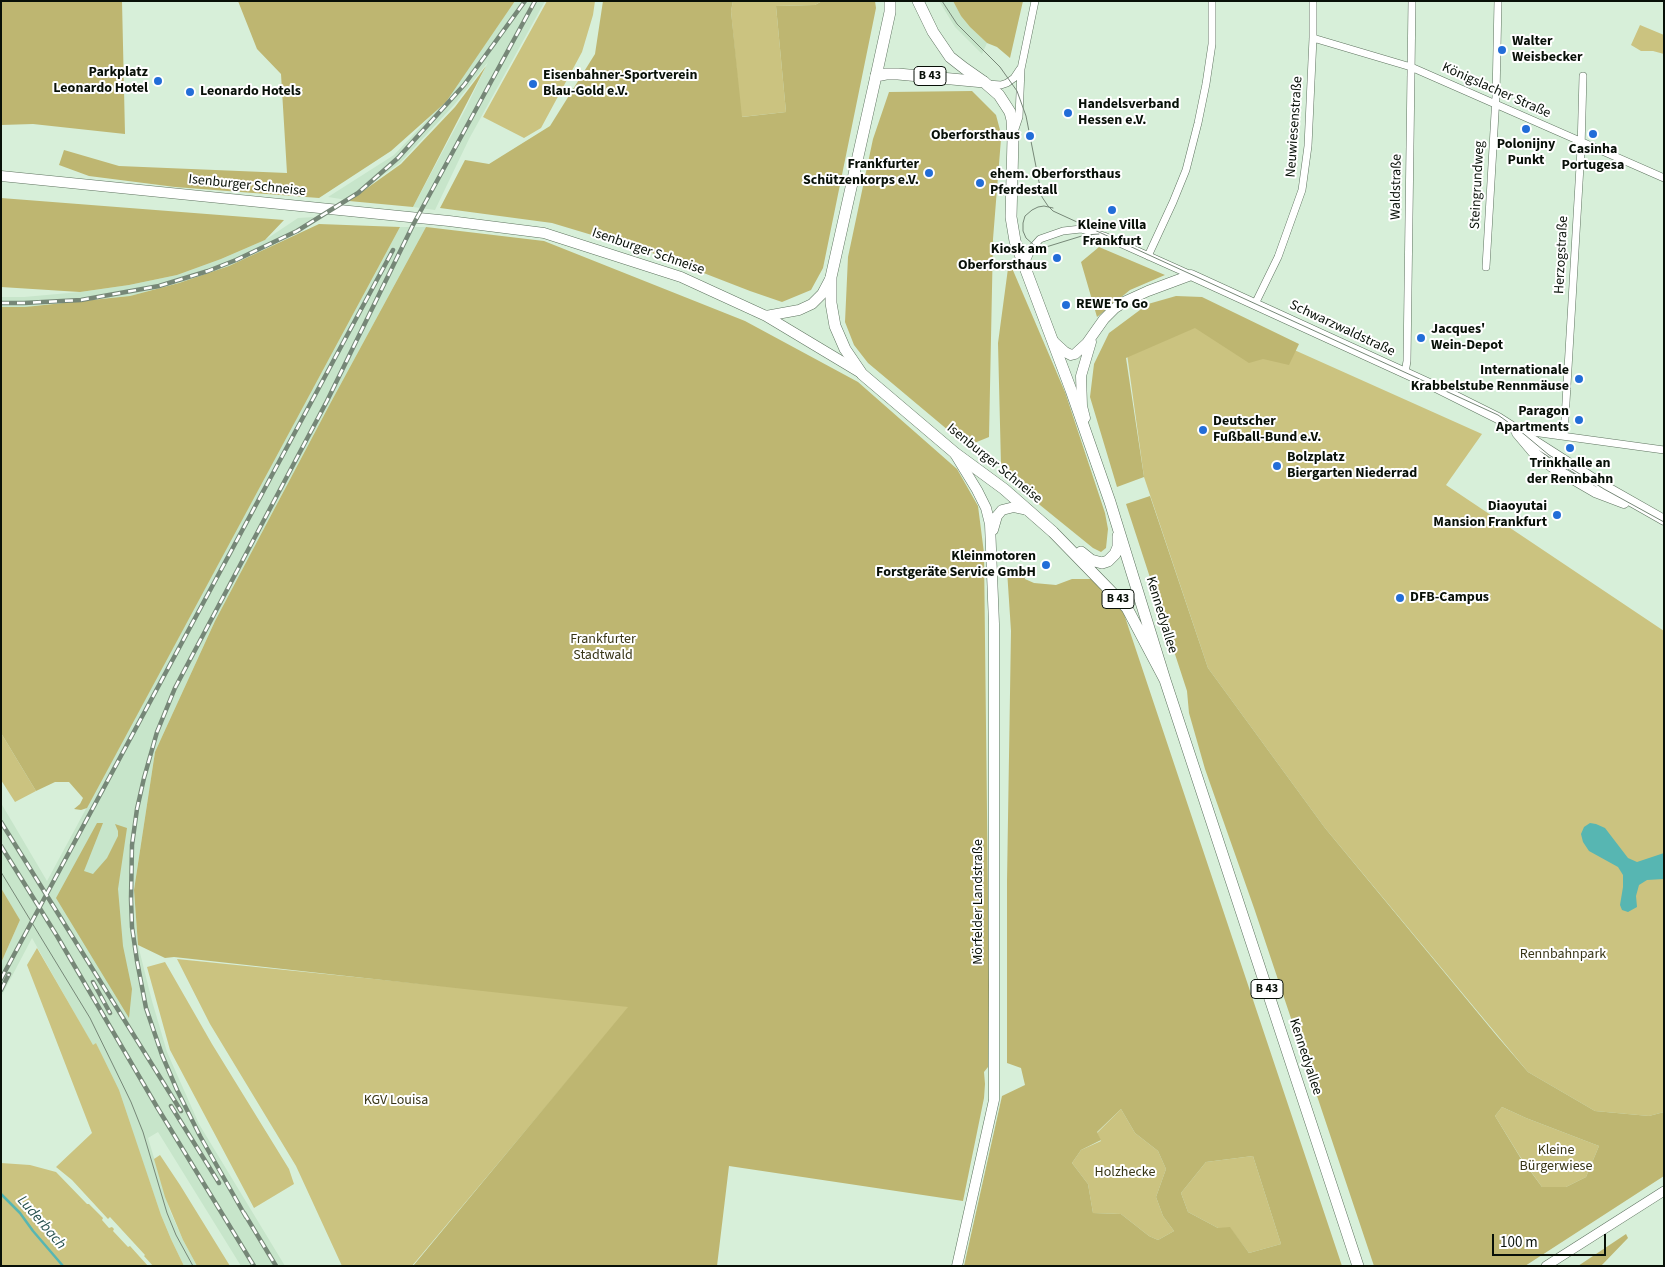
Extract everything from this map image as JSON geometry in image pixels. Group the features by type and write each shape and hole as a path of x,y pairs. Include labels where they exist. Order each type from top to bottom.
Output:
{"main road":[{"name":"B 43","path":"862,374 844,349 835,326 831,303 831,277 890,12 890,1"},
{"name":"B 43","path":"918,1 933,32 950,57 985,83"},
{"name":"B 43","path":"876,76 898,74 985,83"},
{"name":"Kennedyallee","path":"985,83 999,95 1012,116 1011,220 1015,241 1053,341 1118,529 1165,680 1358,1266"},
{"name":"Isenburger Schneise","path":"1,176 449,221 544,233 681,277 766,316 862,374 955,453 1001,486 1046,526 1127,608 1165,680"},
{"name":"Schwarzwaldstraße","path":"1191,275 1405,373 1501,420 1599,483 1664,520"},
{"path":"1053,341 1065,352 1073,355 1094,335 1110,312 1126,300 1191,275"},
{"path":"766,316 799,310 812,304 822,294 831,277"},
{"path":"1085,433 1088,426 1082,406 1081,376 1094,335"},
{"name":"Mörfelder Landstraße","path":"955,453 984,505 990,524 992,534 994,643 994,1100 957,1266"},
{"name":"Mörfelder Landstraße","path":"992,534 998,514 1003,509 1014,507 1028,510"},
{"path":"1046,526 1092,560 1098,562 1108,561 1115,554 1118,547 1118,529"}],"street":[{"path":"1013,131 1019,117 1021,69 1036,1"},
{"path":"1148,256 1186,170 1206,84 1212,44 1212,1"},
{"name":"Neuwiesenstraße","path":"1255,304 1278,257 1302,190 1308,146 1313,1"},
{"name":"Waldstraße","path":"1405,373 1407,361 1412,1"},
{"name":"Steingrundweg","path":"1486,267 1494,103 1496,96 1498,1"},
{"name":"Königslacher Straße","path":"1313,38 1411,67 1664,177"},
{"path":"985,83 999,85 1007,82 1013,79 1021,69"},
{"name":"Herzogstraße","path":"1564,436 1583,76"},
{"name":"Schwarzwaldstraße","path":"1024,266 1034,245 1040,239 1076,228 1095,232 1191,275"},
{"path":"1513,428 1664,450"},
{"path":"1546,1266 1664,1191"}],"shaded area":[{"path":"515,1 545,1 469,139 435,210 413,207 466,108 488,62 454,105 400,163 347,200 328,197 394,155 447,99"},
{"path":"939,1 953,1 961,16 987,43 982,54 955,27"},
{"path":"314,217 273,245 229,266 179,283 130,296 25,307 1,307 1,297 80,292 129,285 177,275 265,240 298,218"},
{"path":"400,227 426,227 215,621 155,752 134,890 138,945 152,1001 167,1052 199,1124 285,1266 241,1266 158,1132 148,1138 170,1211 197,1266 184,1266 161,1215 129,1123 96,1043 93,1046 32,938 1,997 1,963 20,920 1,888 1,803 47,881"}],"green space":[{"path":"1,1 122,1 125,134 33,124 1,125"},
{"path":"238,1 515,1 446,102 391,151 319,198 175,187 89,176 59,165 64,150 119,166 287,173 281,74 257,49"},
{"name":"Eisenbahner-Sportverein Blau-Gold e.V.","path":"547,1 595,1 593,15 582,52 541,128 524,138 483,117"},
{"path":"603,1 733,1 731,11 742,117 786,112 776,6 815,5 822,1 875,1 876,8 823,268 811,290 782,302 652,253 552,223 440,208 465,160 489,164 550,126 595,54"},
{"path":"733,1 822,1 815,5 776,6 786,112 741,117 731,11"},
{"path":"953,1 1023,1 1010,58 997,47 987,43 970,27 961,16"},
{"path":"1640,25 1664,35 1664,54 1653,51 1641,51 1631,45"},
{"path":"486,66 413,207 349,201 401,164 455,107"},
{"path":"972,91 996,115 1001,139 993,239 989,437 967,446 868,363 854,345 845,322 848,257 873,139 889,92"},
{"path":"1,198 284,220 265,240 177,275 129,285 80,292 1,287"},
{"path":"319,224 400,227 87,808 81,810 74,809 83,798 69,782 55,782 36,791 1,733 1,307 25,307 130,296 179,283 229,266"},
{"name":"Frankfurter Stadtwald","path":"426,227 544,241 745,321 858,382 957,469 978,506 984,553 989,985 988,1067 984,1072 984,1098 963,1201 729,1166 717,1266 413,1266 628,1007 174,957 165,958 138,945 134,890 155,752 215,621"},
{"path":"1099,247 1165,275 1130,290 1097,317 1081,262"},
{"path":"1009,261 1065,392 1105,513 1108,529 1106,548 1101,552 1093,548 1014,484 1001,465 998,343"},
{"path":"1176,296 1202,297 1299,344 1289,365 1263,359 1249,363 1195,328 1126,358 1144,477 1117,487 1090,397 1094,364 1109,333 1148,304"},
{"name":"DFB-Campus","path":"1196,306 1482,434 1446,485 1664,631 1664,1112 1649,1116 1595,1111 1528,1072 1325,828 1208,668 1144,477 1127,354"},
{"path":"1150,496 1208,668 1325,828 1528,1072 1595,1111 1649,1116 1664,1112 1664,1176 1525,1266 1374,1266 1254,908 1205,769 1189,713 1187,691 1126,504","holes":["1502,1107 1599,1146 1586,1177 1566,1187 1542,1187 1520,1157 1495,1116"]},
{"path":"1023,566 1025,579 1034,583 1056,585 1072,579 1091,579 1123,611 1342,1266 964,1266 1002,1096 1025,1085 1021,1068 1007,1063 1007,881 1011,631 1007,570","holes":["1121,1109 1135,1133 1158,1151 1166,1169 1156,1197 1163,1216 1174,1231 1158,1240 1149,1236 1121,1214 1093,1213 1088,1184 1072,1163 1081,1150 1101,1140 1097,1132","1253,1156 1281,1244 1249,1253 1230,1227 1218,1228 1188,1212 1181,1193 1206,1162"]},
{"path":"1,733 36,791 15,802 1,780"},
{"path":"97,823 103,823 84,871 93,874 107,858 118,836 115,824 127,828 118,889 123,946 132,989 129,1018 56,898"},
{"path":"1,888 20,920 1,963"},
{"path":"37,948 93,1045 96,1043 119,1090 161,1215 184,1266 153,1266 110,1217 108,1219 72,1180 56,1167 92,1133 27,965"},
{"name":"KGV Louisa","path":"177,959 631,1005 412,1266 342,1266 296,1166 210,1024"},
{"path":"165,962 212,1044 289,1169 294,1184 254,1208 170,1050 147,967"},
{"name":"Kleine Bürgerwiese","path":"1502,1107 1599,1146 1586,1177 1566,1187 1542,1187 1519,1155 1495,1116"},
{"name":"Holzhecke","path":"1121,1109 1135,1133 1158,1151 1166,1169 1156,1197 1163,1216 1174,1231 1158,1240 1149,1236 1121,1214 1093,1213 1088,1184 1072,1163 1081,1150 1101,1141 1097,1133"},
{"path":"160,1155 230,1266 197,1266 183,1240 165,1197 154,1159"},
{"path":"1253,1156 1281,1244 1249,1253 1230,1228 1218,1228 1188,1212 1181,1193 1206,1162"},
{"path":"1,1163 30,1165 56,1172 103,1218 102,1220 109,1228 112,1227 114,1229 113,1231 148,1266 1,1266"},
{"path":"1626,1234 1628,1238 1601,1266 1578,1266"}],"water":[{"path":"1590,823 1605,828 1628,858 1637,862 1664,853 1664,879 1647,880 1639,885 1636,896 1637,907 1628,912 1622,910 1620,905 1623,875 1618,867 1589,851 1583,842 1581,834 1584,827"}],"waterway":[{"name":"Luderbach","path":"1,1194 20,1213 63,1266"}],"tram line":[{"path":"942,1 957,24 1000,67 1017,91 1026,116 1042,197 1053,211 1498,415 1549,455 1604,489 1664,522"},
{"path":"1053,208 1038,207 1025,216 1023,231 1026,238 1034,245 1046,247 1085,235 1099,234"},
{"path":"1,872 90,1018 114,1067 143,1132 167,1213 176,1235 193,1266"}],"railway":[{"path":"1,303 81,300 159,286 236,260 297,231 358,193 398,158 464,85 525,1"},
{"path":"246,1217 200,1136 177,1090 162,1055 146,1008 132,927 131,899 132,845 144,778 157,732 175,688 327,401 413,225 535,1"},
{"path":"1,979 393,250"},
{"path":"1,822 181,1111"},
{"path":"1,846 57,936 157,1107 254,1266"},
{"path":"1,990 9,974"},
{"path":"93,982 110,1013"},
{"path":"171,1106 219,1183"},
{"path":"244,1213 276,1266"}],"place":[{"name":"Walter Weisbecker","path":"1502,50"},
{"name":"Parkplatz Leonardo Hotel","path":"158,81"},
{"name":"Eisenbahner-Sportverein Blau-Gold e.V.","path":"533,84"},
{"name":"Leonardo Hotels","path":"190,92"},
{"name":"Handelsverband Hessen e.V.","path":"1068,113"},
{"name":"Polonijny Punkt","path":"1526,129"},
{"name":"Casinha Portugesa","path":"1593,134"},
{"name":"Oberforsthaus","path":"1030,136"},
{"name":"Frankfurter Schützenkorps e.V.","path":"929,173"},
{"name":"ehem. Oberforsthaus Pferdestall","path":"980,183"},
{"name":"Kleine Villa Frankfurt","path":"1112,210"},
{"name":"Kiosk am Oberforsthaus","path":"1057,258"},
{"name":"REWE To Go","path":"1066,305"},
{"name":"Jacques' Wein-Depot","path":"1421,338"},
{"name":"Internationale Krabbelstube Rennmäuse","path":"1579,379"},
{"name":"Paragon Apartments","path":"1579,420"},
{"name":"Deutscher Fußball-Bund e.V.","path":"1203,430"},
{"name":"Trinkhalle an der Rennbahn","path":"1570,448"},
{"name":"Bolzplatz Biergarten Niederrad","path":"1277,466"},
{"name":"Diaoyutai Mansion Frankfurt","path":"1557,515"},
{"name":"Kleinmotoren Forstgeräte Service GmbH","path":"1046,565"},
{"name":"DFB-Campus","path":"1400,598"}],"park label":[{"name":"Rennbahnpark","path":"1563,955"}]}
